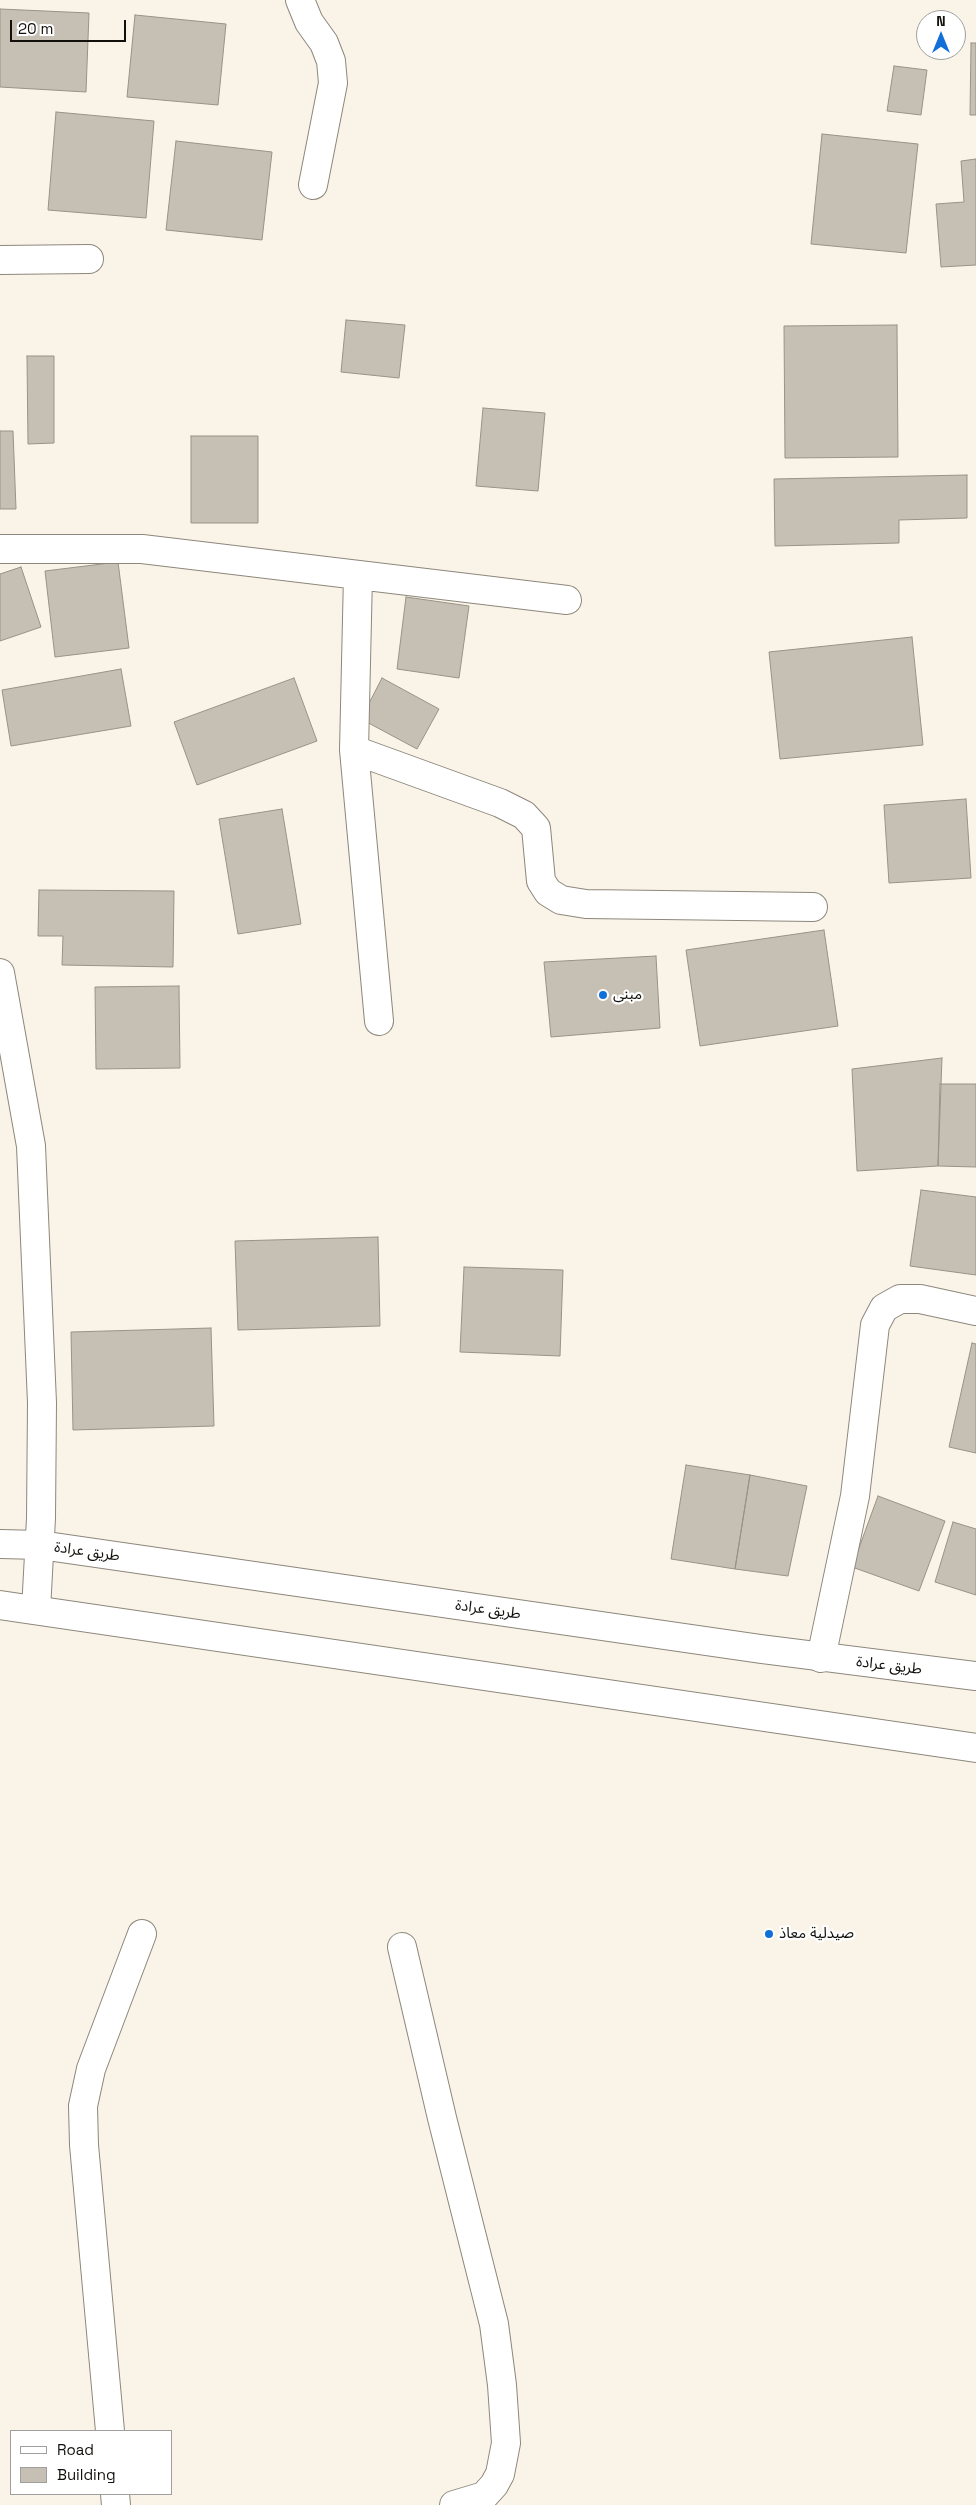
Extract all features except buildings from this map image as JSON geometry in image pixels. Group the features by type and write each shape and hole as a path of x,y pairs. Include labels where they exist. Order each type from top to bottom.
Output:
{"street":[{"path":"300,0 309,22 324,43 331,60 333,83 313,185"},
{"path":"0,260 89,260"},
{"path":"0,549 142,550 567,600"},
{"path":"358,575 354,750 379,1021"},
{"path":"354,750 500,803 524,815 536,828 541,881 548,892 561,900 586,904 813,907"},
{"path":"0,973 31,1146 42,1403 40,1545 36,1610"},
{"path":"821,1658 855,1496 875,1325 884,1308 900,1299 920,1299 976,1311"},
{"name":"طريق عرادة","path":"0,1544 40,1545 821,1658 976,1676"},
{"path":"0,1605 976,1748"},
{"path":"110,2430 84,2146 83,2106 91,2069 142,1934"},
{"path":"402,1946 442,2118 494,2324 502,2385 506,2443 500,2474 494,2485 484,2496 454,2505"}],"place":[{"name":"مبنى","path":"603,995"},
{"name":"صيدلية معاذ","path":"769,1934"}]}
